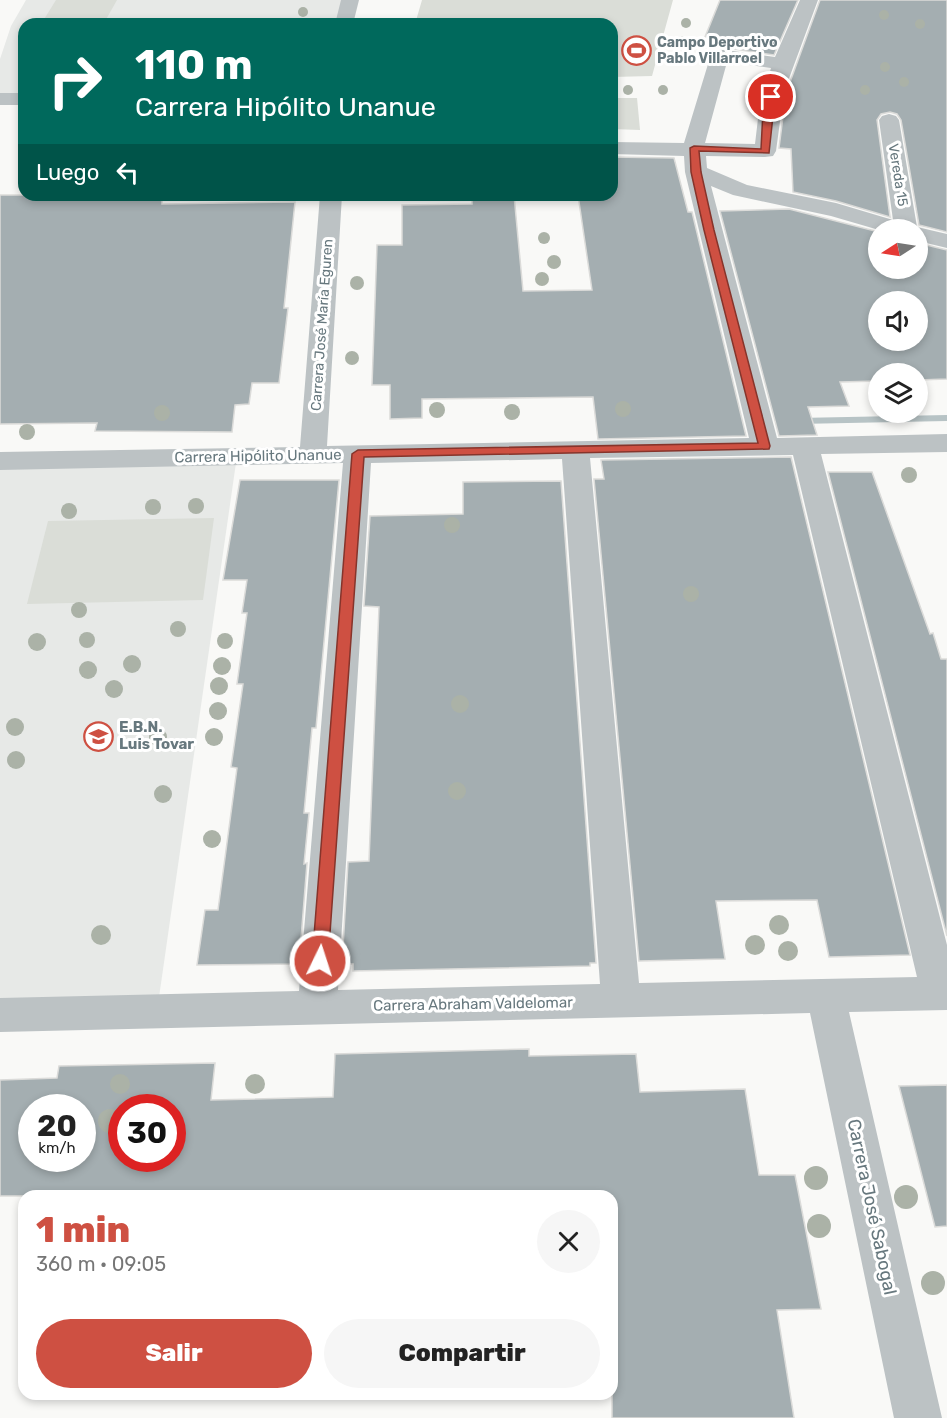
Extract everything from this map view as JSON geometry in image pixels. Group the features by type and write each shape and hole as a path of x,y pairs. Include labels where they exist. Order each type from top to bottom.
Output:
{"street":[{"path":"346,18 351,0"},
{"path":"618,149 695,160 765,152 768,111 782,64 809,0"},
{"path":"765,446 695,160 699,118 719,56 782,64"},
{"path":"0,99 18,99"},
{"name":"Vereda 15","path":"889,120 903,219"},
{"path":"695,160 741,190 836,210 868,219"},
{"name":"Carrera José María Eguren","path":"313,454 331,201"},
{"path":"928,236 947,241"},
{"name":"Carrera Hipólito Unanue","path":"0,460 947,443"},
{"path":"805,446 944,993"},
{"path":"575,450 621,1000"},
{"path":"317,1007 358,454"},
{"name":"Carrera Abraham Valdelomar","path":"0,1015 944,993"},
{"name":"Carrera José Sabogal","path":"826,996 918,1418"}],"shaded area":[{"path":"26,0 350,0 346,18 18,18 18,99 0,99 0,59 11,26"},
{"path":"56,0 117,0 107,18 45,18"},
{"name":"Campo Deportivo Pablo Villarroel","path":"422,0 673,0 652,76 618,77 618,18 417,18"},
{"path":"618,98 637,98 640,130 618,129"},
{"name":"E.B.N. Luis Tovar","path":"237,456 157,1011 0,1015 0,461"},
{"path":"214,518 203,600 27,604 48,521"}],"building":[{"path":"720,0 798,0 774,55 734,49 737,41 705,37"},
{"path":"820,0 947,0 947,232 928,227 928,219 918,219 901,120 897,114 890,112 881,114 877,120 890,217 836,201 793,192 791,149 779,148 786,93"},
{"path":"618,157 674,158 688,212 692,212 746,436 598,439 593,397 422,399 422,418 390,419 390,385 372,385 377,245 402,245 402,205 515,201 523,291 592,290 579,201 618,201"},
{"path":"0,195 18,195 18,201 162,201 162,204 295,202 284,308 288,308 279,383 252,383 249,404 235,405 232,432 95,431 97,423 0,424"},
{"path":"789,209 868,229 868,279 928,279 928,245 947,250 947,379 928,380 928,363 868,363 868,381 840,382 849,406 808,407 817,435 779,436 720,211"},
{"path":"791,457 910,955 829,957 817,900 716,901 725,959 639,961 594,479 604,479 601,460"},
{"path":"828,472 872,472 930,634 933,633 941,659 947,659 947,936"},
{"path":"240,480 339,480 316,728 312,728 304,813 309,813 299,964 197,965 205,910 218,910 237,768 231,767 243,684 237,684 247,613 242,613 247,580 223,580"},
{"path":"561,481 596,963 590,963 590,966 353,971 353,964 342,964 348,862 369,861 379,607 364,606 370,516 463,514 463,482"},
{"path":"529,1049 529,1056 636,1054 640,1092 745,1089 759,1175 795,1175 821,1309 777,1310 794,1418 612,1418 612,1400 618,1400 618,1190 18,1190 18,1196 0,1196 0,1080 57,1078 59,1066 215,1063 211,1100 333,1097 335,1054"},
{"path":"947,1085 947,1226 935,1227 899,1086"}],"waterway":[{"path":"798,421 947,418"}],"place":[{"name":"Campo Deportivo Pablo Villarroel","path":"636,50"},
{"name":"E.B.N. Luis Tovar","path":"98,736"}],"route":[{"path":"320,961 358,454 765,446 709,230 696,172 694,148 765,152 771,97"}]}
